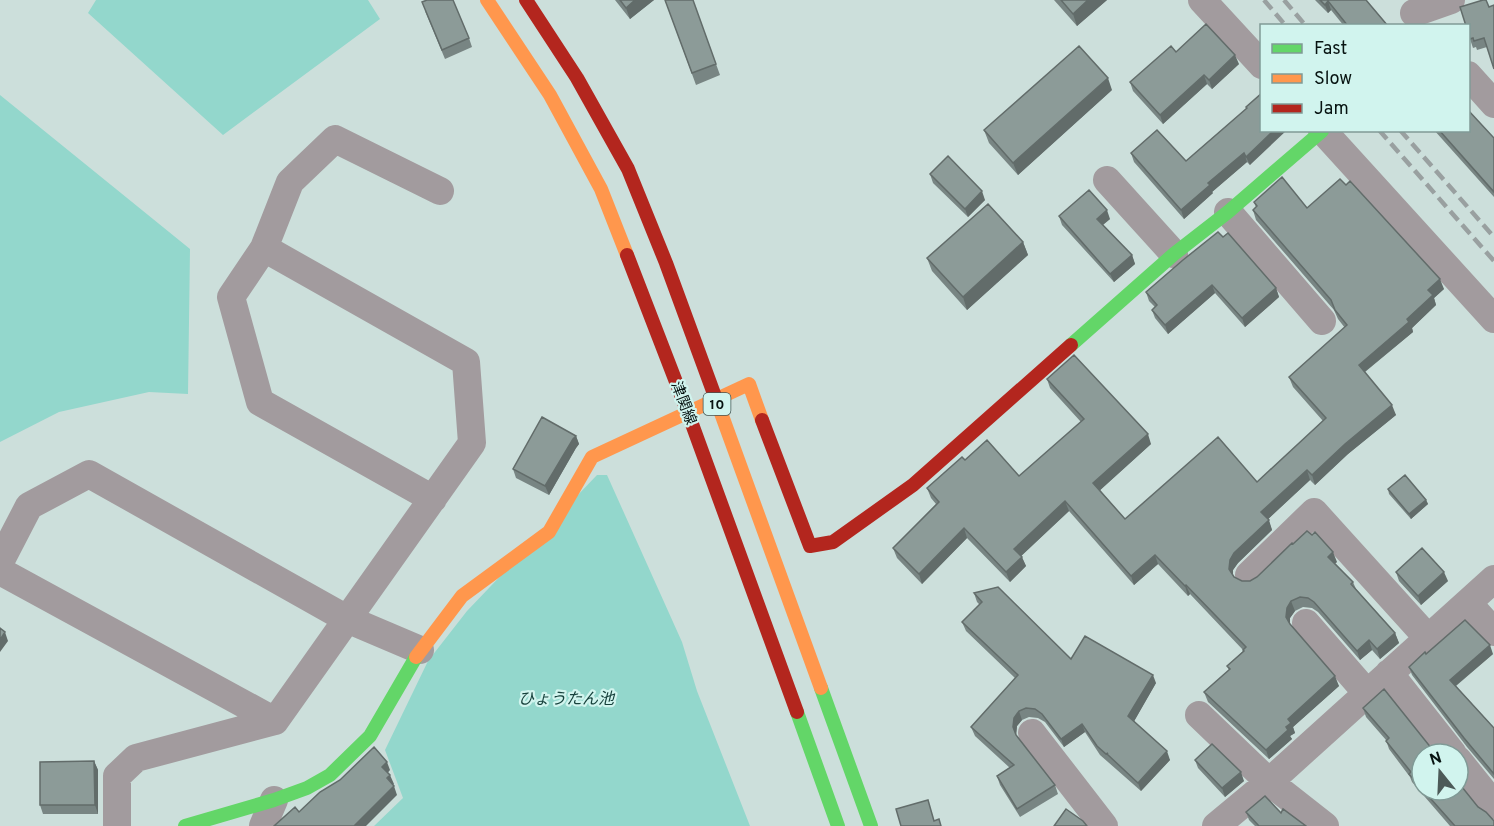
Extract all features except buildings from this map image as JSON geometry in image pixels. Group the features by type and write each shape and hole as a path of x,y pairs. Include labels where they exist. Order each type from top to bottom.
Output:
{"main road":[{"name":"津関線","path":"487,0 550,95 601,189 688,413 838,826"},
{"name":"津関線","path":"526,0 578,78 628,170 666,263 871,826"},
{"path":"185,826 274,800 306,788 330,775 370,736 420,650 462,596 549,532 592,457 749,384 810,546 833,542 913,485 1174,254 1228,212 1321,132"}],"street":[{"path":"1202,0 1260,63"},
{"path":"1414,13 1451,0"},
{"path":"1470,77 1494,104"},
{"path":"1323,132 1494,319"},
{"path":"433,500 260,402 231,297 264,248 290,182 335,139 440,191"},
{"path":"1107,180 1174,254"},
{"path":"1228,212 1322,321"},
{"path":"117,826 117,776 136,758 275,721 472,443 466,362 264,248"},
{"path":"0,562 29,506 89,474 347,619 420,650"},
{"path":"1249,576 1314,512 1428,638"},
{"path":"0,571 275,721"},
{"path":"1216,826 1269,782 1494,579"},
{"path":"1468,603 1494,632"},
{"path":"1306,623 1367,693"},
{"path":"1389,674 1443,742"},
{"path":"1199,715 1269,782 1325,826"},
{"path":"1032,733 1104,826"},
{"path":"1470,775 1494,805"},
{"path":"263,826 274,800"}],"water":[{"path":"96,0 368,0 380,19 223,135 88,13"},
{"path":"0,95 190,249 188,394 149,392 59,412 0,442"},
{"name":"ひょうたん池","path":"597,475 607,475 682,642 697,691 750,826 374,826 403,798 385,750 428,661 467,611"}],"railway":[{"path":"1264,0 1284,24"},
{"path":"1284,0 1304,24"},
{"path":"1381,132 1494,261"},
{"path":"1402,132 1494,237"}],"traffic: fast":[{"path":"1071,345 1174,254 1228,212 1321,132"},
{"path":"185,826 274,800 307,788 330,775 370,736 416,657"},
{"path":"821,688 871,826"},
{"path":"797,712 838,826"}],"traffic: slow":[{"path":"487,0 550,95 601,189 627,255"},
{"path":"416,657 462,596 549,532 592,457 749,384 762,420"},
{"path":"717,402 821,688"}],"traffic: jam":[{"path":"526,0 577,78 628,169 666,263 717,402"},
{"path":"627,255 688,413 797,712"},
{"path":"762,420 810,546 833,542 913,485 1071,345"}]}
